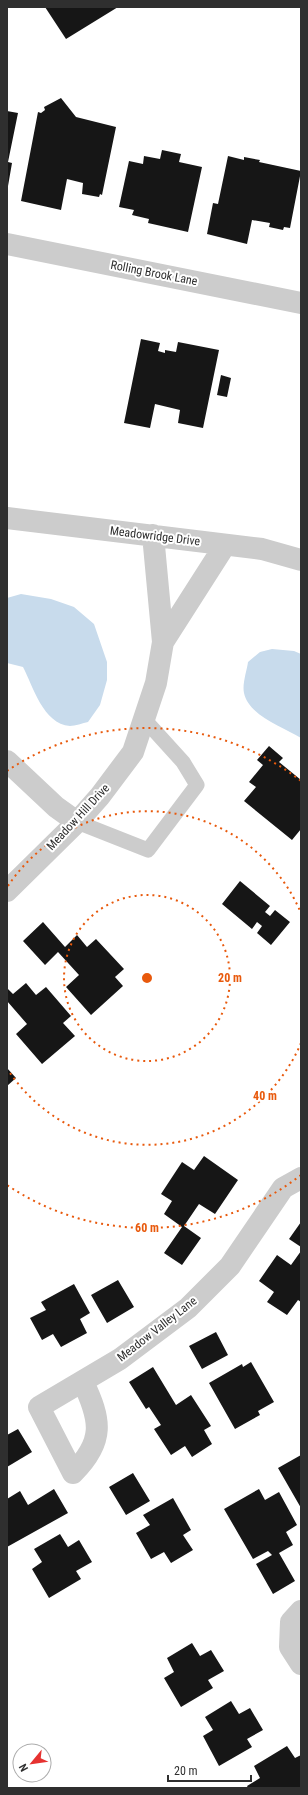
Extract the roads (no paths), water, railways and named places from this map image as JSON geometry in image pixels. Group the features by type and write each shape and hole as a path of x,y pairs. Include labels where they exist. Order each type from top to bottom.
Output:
{"street":[{"name":"Rolling Brook Lane","path":"7,244 301,303"},
{"name":"Meadowridge Drive","path":"7,518 262,549 301,560"},
{"name":"Meadow Hill Drive","path":"7,890 77,822 100,796 132,752 156,683 163,642 153,535"},
{"name":"Meadow Hill Drive","path":"163,642 225,545"},
{"path":"7,760 56,807 77,822"},
{"name":"Meadow Valley Lane","path":"83,1382 120,1359 188,1308 230,1266 283,1188 301,1178"},
{"path":"301,1611 291,1622 290,1647 301,1664"}],"lane":[{"path":"77,822 148,850 197,785 183,762 144,719"}],"water":[{"path":"21,594 51,599 74,607 94,624 107,662 107,680 100,705 88,722 70,726 61,724 53,719 40,703 23,667 7,663 7,598"},
{"path":"272,649 294,651 301,654 301,738 259,714 247,701 244,693 244,681 248,662 260,652"}]}
